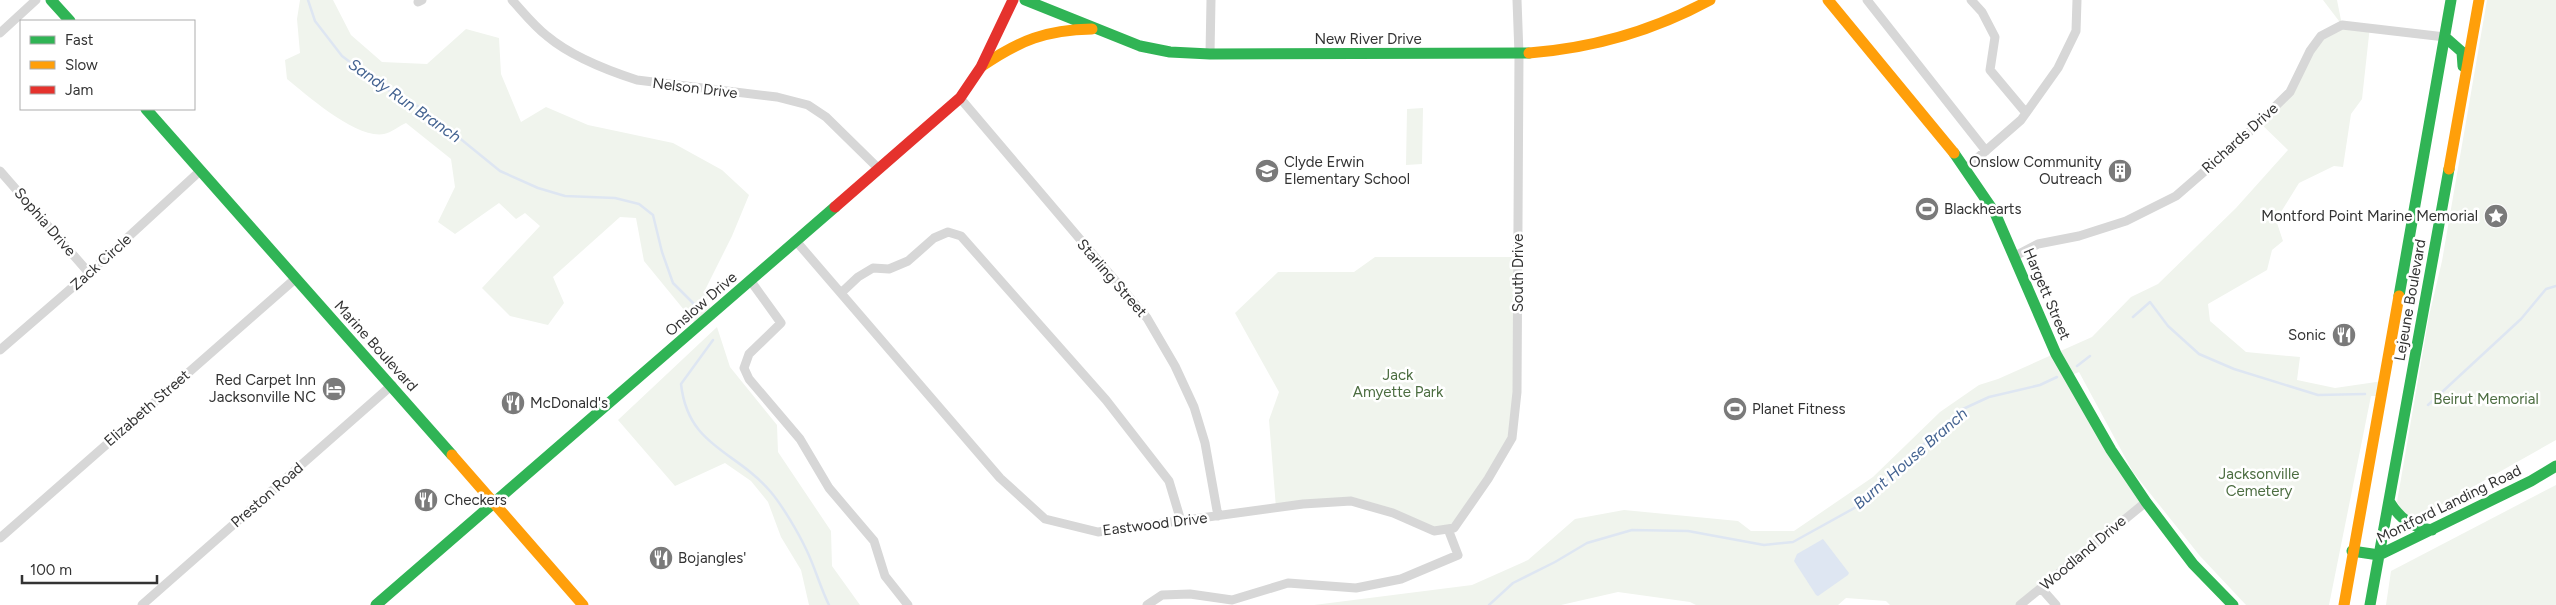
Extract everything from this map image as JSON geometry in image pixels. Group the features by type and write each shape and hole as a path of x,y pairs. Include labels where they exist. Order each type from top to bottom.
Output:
{"main road":[{"path":"51,0 69,20"},
{"name":"Onslow Drive","path":"376,605 960,98 981,67 1013,0"},
{"name":"New River Drive","path":"1025,0 1140,46 1170,52 1210,54 1519,54 1568,51 1620,40 1664,25 1710,0"},
{"name":"Hargett Street","path":"1828,0 1922,111 1966,168 1995,214 2015,256 2056,354 2111,450 2146,502 2193,564 2233,605"},
{"name":"Lejeune Boulevard","path":"2344,605 2352,551 2451,0"},
{"name":"Lejeune Boulevard","path":"2370,605 2480,0"},
{"path":"981,67 1008,47 1033,35 1063,29 1098,29"},
{"path":"2445,37 2462,52 2463,86"},
{"name":"Marine Boulevard","path":"147,110 295,279 392,385 583,605"},
{"name":"Montford Landing Road","path":"2352,551 2379,556 2531,481 2556,466"},
{"path":"2388,502 2400,520 2418,528 2432,530"}],"street":[{"path":"0,33 36,0"},
{"name":"Nelson Drive","path":"512,0 548,37 582,58 617,74 637,80 721,92 777,97 808,105 826,117 878,169"},
{"path":"1210,54 1211,0"},
{"name":"South Drive","path":"1451,528 1488,479 1512,438 1517,392 1519,54 1517,0"},
{"path":"1867,0 1986,151"},
{"path":"1971,0 1982,12 1995,38 1990,70 2026,114"},
{"path":"1966,168 2026,114 2058,68 2076,30 2076,0"},
{"name":"Richards Drive","path":"2015,256 2038,244 2079,236 2126,221 2176,196 2244,137 2290,92 2310,51 2321,36 2342,25 2445,37"},
{"name":"Starling Street","path":"960,98 1147,318 1175,366 1194,407 1205,443 1218,516"},
{"name":"Sophia Drive","path":"0,171 89,273"},
{"name":"Zack Circle","path":"0,350 89,273 200,171"},
{"path":"841,293 858,277 873,268 890,269 908,261 934,238 948,232 962,236 1106,400 1169,481 1181,522"},
{"name":"Eastwood Drive","path":"796,241 1000,478 1045,519 1098,532 1303,504 1351,501 1392,513 1434,531 1451,528"},
{"name":"Elizabeth Street","path":"0,538 295,279"},
{"path":"750,280 781,323 749,354 744,368 749,379 800,439 828,488 874,541 885,576 908,605"},
{"name":"Preston Road","path":"142,605 392,385"},
{"name":"Woodland Drive","path":"2020,605 2146,502"},
{"path":"1147,605 1162,595 1190,594 1232,600 1288,583 1356,588 1401,579 1458,556 1451,528"},
{"path":"2041,588 2056,605"}],"green space":[{"path":"300,0 333,0 351,35 382,62 427,64 466,29 499,38 501,74 521,122 546,107 588,125 673,143 722,170 749,195 732,236 705,290 712,314 698,327 644,261 636,218 620,217 553,277 564,303 548,325 510,316 482,288 540,226 525,213 516,219 499,203 455,234 438,222 455,187 451,159 406,123 384,134 373,134 360,130 333,115 287,79 285,60 300,53 297,19"},
{"path":"2323,0 2337,0 2342,25"},
{"name":"Beirut Memorial","path":"2487,0 2556,0 2556,440 2430,511 2407,517 2397,502 2429,316 2442,261"},
{"name":"Jacksonville Cemetery","path":"2342,25 2370,26 2362,99 2351,114 2343,167 2334,166 2299,183 2276,220 2283,241 2272,250 2267,270 2208,304 2210,321 2246,352 2300,357 2297,380 2335,388 2383,381 2380,396 2371,396 2329,605 2246,605 2200,556 2133,472 2079,372 2069,376 2146,502 2020,605 1890,605 1886,601 1846,598 1838,605 1696,605 1690,602 1618,592 1561,605 1314,605 1472,585 1528,560 1575,519 1624,510 1738,521 1751,531 1794,531 1873,477 1940,412 1979,385 1998,379 2092,337 2131,297 2158,284 2236,208 2288,150 2257,120 2290,92 2321,36"},
{"path":"1423,108 1422,164 1406,165 1407,109"},
{"name":"Jack Amyette Park","path":"1375,257 1518,257 1512,438 1454,528 1434,531 1351,501 1276,508 1269,420 1279,392 1235,313 1278,272 1354,272"},
{"path":"717,327 730,367 777,425 778,452 831,531 832,566 860,605 809,605 801,570 781,537 768,502 751,481 725,463 675,486 618,420"},
{"path":"2556,485 2556,605 2386,605 2391,571"}],"shaded area":[{"path":"1823,539 1849,573 1818,596 1794,561 1797,554"}],"waterway":[{"name":"Sandy Run Branch","path":"308,0 315,21 342,56 386,89 425,110 500,171 538,188 565,196 615,198 639,204 653,215 662,252 673,283 695,305"},
{"name":"Burnt House Branch","path":"2428,405 2521,319 2546,289 2556,286"},
{"name":"Burnt House Branch","path":"2133,317 2150,302 2168,326 2199,354 2234,369 2318,395 2365,394"},
{"name":"Sandy Run Branch","path":"713,340 681,384 685,405 693,422 703,435 756,477 780,504 806,549 829,605"},
{"name":"Burnt House Branch","path":"2077,366 2090,356"},
{"name":"Burnt House Branch","path":"1489,605 1513,583 1587,543 1632,530 1688,531 1764,545 1793,542 1858,506 1881,487 1903,463 1963,409 1989,397 2040,385 2057,377"}],"traffic: fast":[{"path":"51,0 69,20"},
{"path":"1025,0 1140,46 1170,52 1210,54 1529,53"},
{"path":"2399,296 2451,0"},
{"path":"2445,37 2462,52 2463,66"},
{"path":"147,110 452,455"},
{"path":"1954,153 1995,213 2056,354 2111,450 2146,502 2193,564 2233,605"},
{"path":"2370,605 2449,169"},
{"path":"376,605 835,207"},
{"path":"2352,551 2379,555 2531,481 2556,466"},
{"path":"2389,501 2397,513 2407,521 2418,527 2432,530"}],"traffic: slow":[{"path":"1529,53 1577,47 1623,36 1667,21 1710,0"},
{"path":"1828,0 1954,153"},
{"path":"2449,169 2479,0"},
{"path":"982,66 1009,49 1034,38 1047,34 1092,29"},
{"path":"2344,605 2399,296"},
{"path":"452,455 583,605"}],"traffic: jam":[{"path":"835,207 960,98 981,67 1013,0"}],"place":[{"name":"Clyde Erwin Elementary School","path":"1267,171"},
{"name":"Onslow Community Outreach","path":"2120,171"},
{"name":"Blackhearts","path":"1927,209"},
{"name":"Montford Point Marine Memorial","path":"2496,216"},
{"name":"Sonic","path":"2344,335"},
{"name":"Red Carpet Inn Jacksonville NC","path":"334,389"},
{"name":"McDonald's","path":"513,403"},
{"name":"Planet Fitness","path":"1735,409"},
{"name":"Checkers","path":"426,500"},
{"name":"Bojangles'","path":"661,558"}]}
